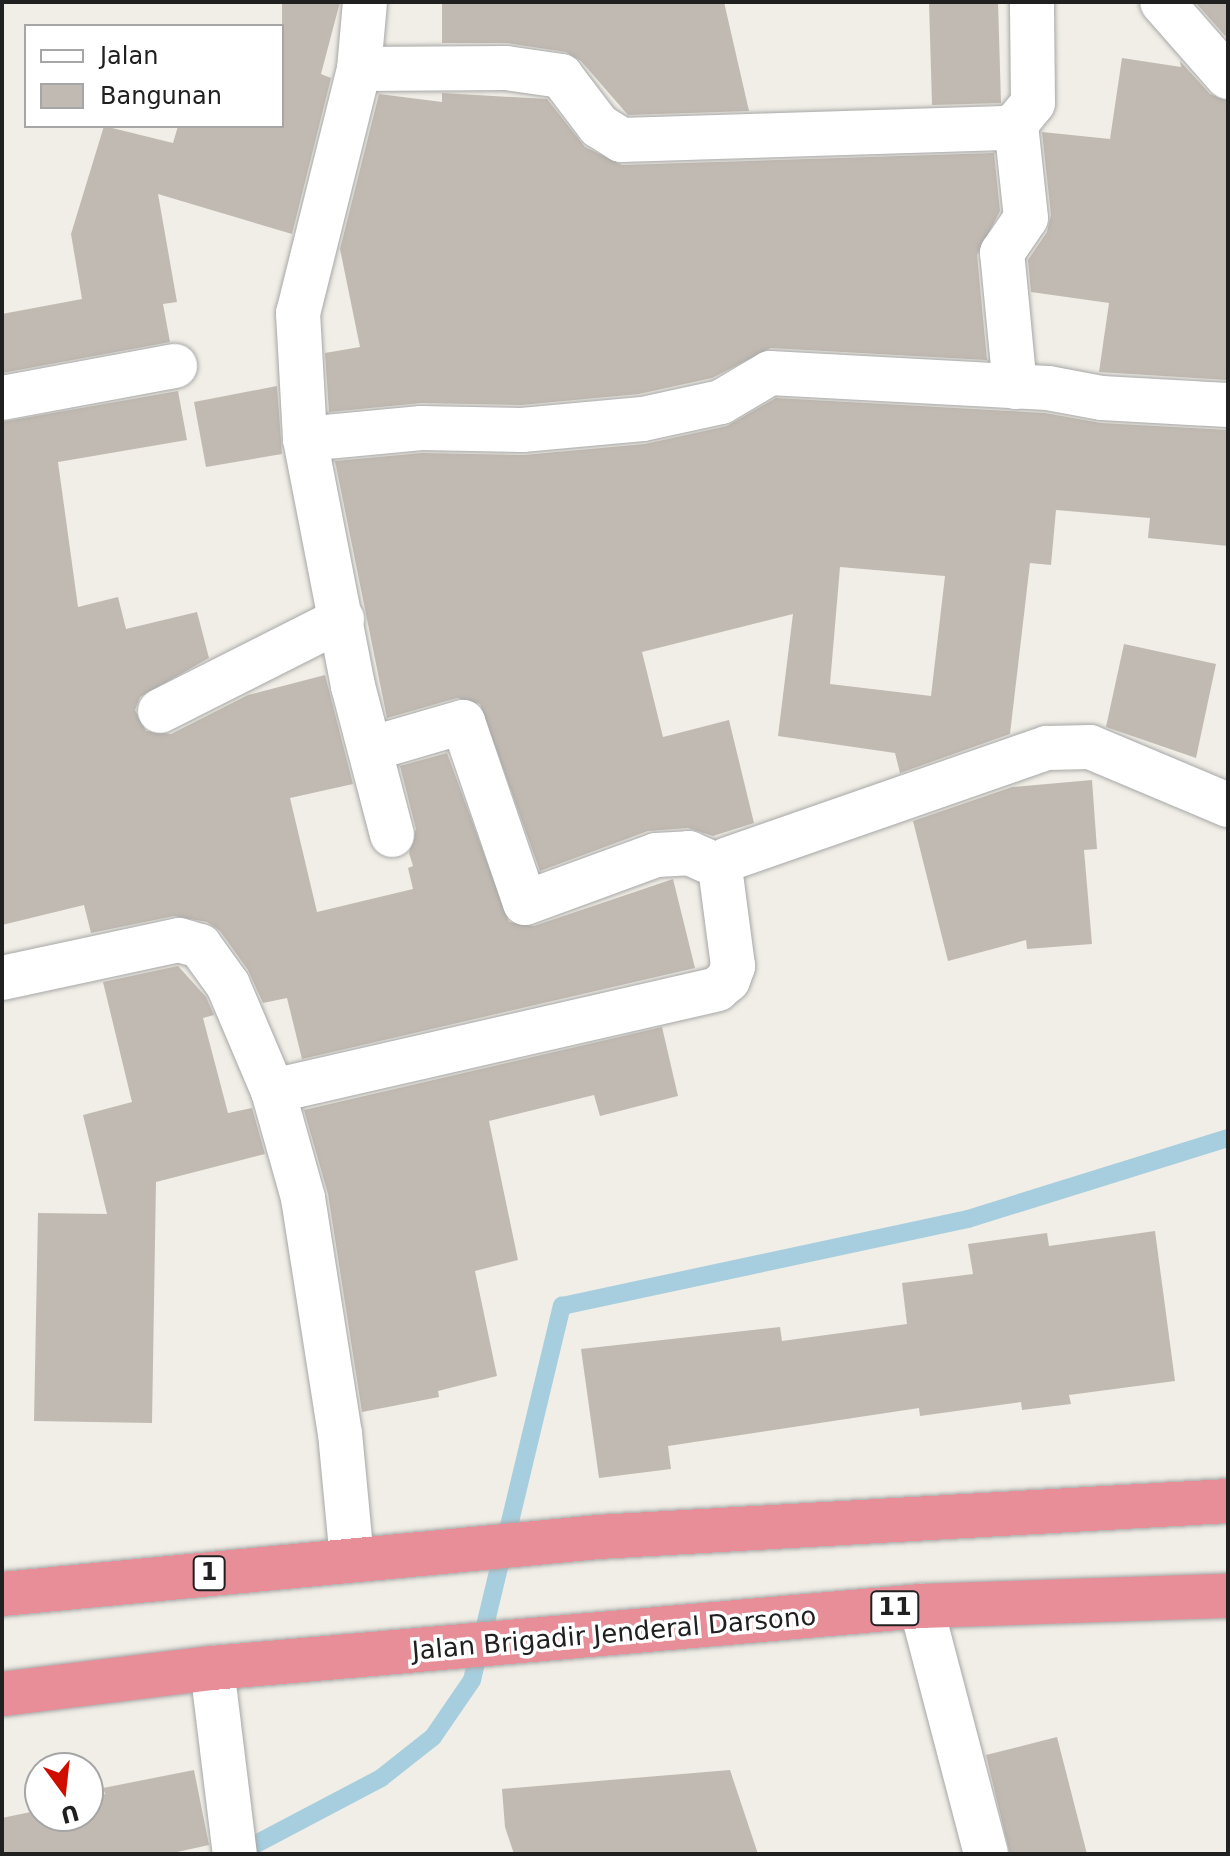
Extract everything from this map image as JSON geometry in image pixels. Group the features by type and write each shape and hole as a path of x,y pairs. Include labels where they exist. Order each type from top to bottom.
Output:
{"highway":[{"name":"1","path":"2,1594 598,1537 1228,1501"},
{"name":"Jalan Brigadir Jenderal Darsono","path":"2,1694 212,1668 921,1606 1228,1596"}],"street":[{"path":"365,2 359,69 298,313 305,439 370,749 392,835"},
{"path":"1015,387 1002,253 1026,218 1016,124 1033,103 1032,2"},
{"path":"1162,2 1228,77"},
{"path":"359,69 506,68 561,76 599,126 621,140 1016,124"},
{"path":"2,398 175,366"},
{"path":"305,439 421,428 548,429 643,419 721,402 770,373 1015,387 1228,405"},
{"path":"160,711 342,619"},
{"path":"370,749 463,722 525,903 656,855 689,853 720,867"},
{"path":"720,867 740,853 1069,745 1090,747 1228,805"},
{"path":"273,1091 717,989 728,980 733,966 720,867"},
{"path":"2,978 179,940 200,946 228,985 273,1091 303,1198 340,1433 352,1559"},
{"path":"921,1606 986,1854"},
{"path":"212,1668 235,1854"}],"building":[{"path":"282,2 340,2 321,74 331,78 292,234 158,194 177,302 163,304 170,342 2,373 2,314 82,299 71,234 103,128 173,143 177,128 284,128"},
{"path":"442,2 724,2 749,111 628,115 581,61 566,52 506,43 442,43"},
{"path":"929,2 998,2 1001,103 932,105"},
{"path":"1195,2 1228,2 1228,39"},
{"path":"1122,58 1181,67 1180,61 1210,94 1228,101 1228,380 1099,372 1109,303 1031,292 1028,260 1047,232 1051,215 1042,132 1110,139"},
{"path":"442,93 547,99 585,147 622,165 994,153 1000,211 977,255 987,360 771,348 712,378 639,394 521,405 421,403 329,412 325,353 360,347 340,249 379,94 442,102"},
{"path":"277,386 282,454 206,467 194,402"},
{"path":"178,391 187,440 58,462 78,607 118,597 126,629 197,612 209,658 140,697 135,710 146,731 171,734 248,695 325,675 353,784 290,798 317,912 413,889 408,868 413,866 409,853 416,829 400,766 447,753 509,922 534,926 673,879 695,968 302,1059 287,998 263,1003 248,970 220,931 207,922 174,916 91,933 84,905 2,925 2,422"},
{"path":"776,398 1045,413 1101,423 1228,430 1228,546 1148,538 1150,518 1056,510 1051,565 1030,563 1010,734 900,773 895,753 778,736 793,614 642,652 663,737 729,720 754,823 713,836 688,828 648,831 540,871 480,704 457,698 387,718 335,461 422,453 524,455 645,444 727,426","holes":["840,567 945,576 931,696 830,684"]},
{"path":"1124,644 1216,664 1196,758 1106,727"},
{"path":"1092,780 1097,849 1084,850 1092,944 1027,949 1026,940 948,961 913,821 1012,787"},
{"path":"178,966 206,997 214,1015 203,1018 228,1113 252,1108 265,1154 156,1182 152,1423 34,1421 38,1213 107,1214 83,1115 132,1102 103,982"},
{"path":"662,1027 678,1096 600,1116 594,1095 489,1121 518,1260 475,1271 497,1376 438,1391 439,1397 362,1412 328,1194 304,1110"},
{"path":"1155,1231 1175,1381 1069,1395 1071,1404 1022,1410 1021,1402 920,1416 919,1408 668,1446 671,1469 599,1478 581,1349 780,1327 782,1341 907,1324 902,1283 973,1274 968,1244 1047,1233 1049,1246"},
{"path":"1057,1737 1087,1854 1010,1854 986,1755"},
{"path":"194,1770 209,1845 168,1854 2,1854 2,1818 24,1813 24,1832 104,1832 104,1788"},
{"path":"730,1770 758,1854 514,1854 505,1827 502,1789"}],"waterway":[{"path":"237,1854 381,1778 433,1737 472,1680 562,1306 968,1219 1228,1138"}]}
